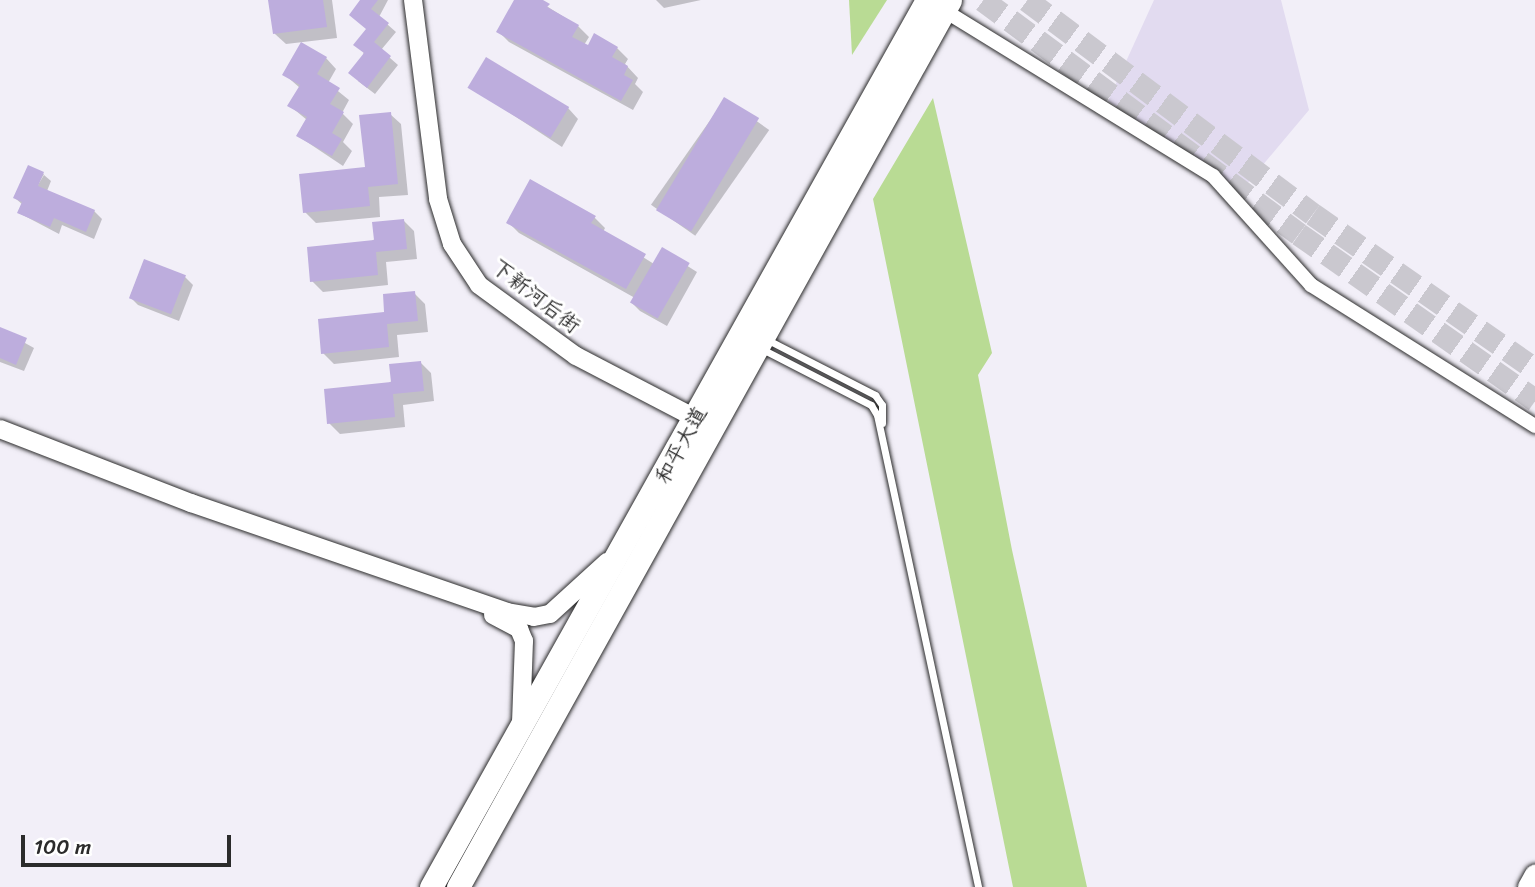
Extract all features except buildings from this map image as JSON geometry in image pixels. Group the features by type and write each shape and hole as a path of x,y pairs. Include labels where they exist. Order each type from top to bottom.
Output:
{"main road":[{"name":"和平大道","path":"458,887 704,422 941,4"},
{"name":"和平大道","path":"431,887 628,538 760,342 941,4"},
{"path":"1529,887 1535,876"}],"street":[{"name":"下新河后街","path":"412,0 438,200 452,244 479,285 576,356 704,422"},
{"path":"941,4 1213,176 1311,285 1535,426"},
{"path":"0,429 191,503 506,612 534,617 550,614 581,588 628,538"},
{"path":"0,436 505,619 519,629 524,641 521,728"}],"lane":[{"path":"760,342 870,405 882,431 978,887"}],"shaded area":[{"path":"1154,0 1281,0 1309,110 1236,197 1222,179 1108,101"}],"green space":[{"path":"849,0 887,0 852,55"},
{"path":"933,98 992,353 978,375 1012,550 1087,887 1013,887 873,199"}],"tunnel":[{"path":"983,0 1299,234 1535,400"},
{"path":"1027,0 1313,214 1535,369"}]}
